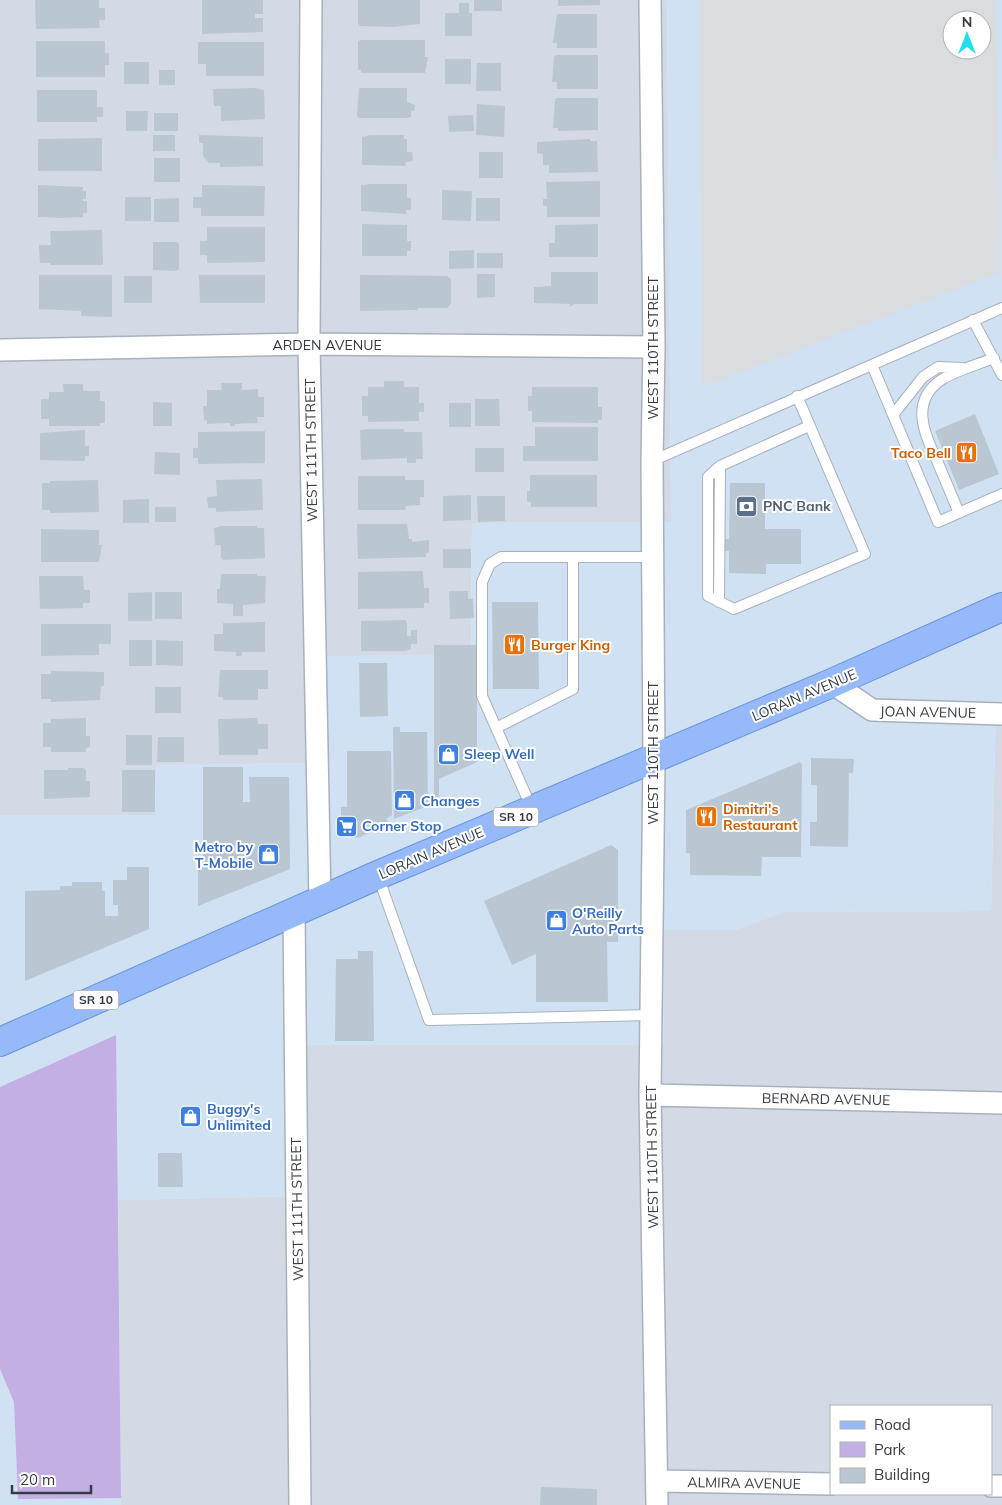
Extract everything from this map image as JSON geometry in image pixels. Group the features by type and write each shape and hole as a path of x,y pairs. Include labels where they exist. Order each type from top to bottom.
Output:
{"main road":[{"name":"LORAIN AVENUE","path":"0,1042 378,875 832,683 1002,607"}],"street":[{"name":"WEST 111TH STREET","path":"311,0 310,344 320,901"},
{"name":"WEST 110TH STREET","path":"650,0 654,347 652,461 654,759 650,1095 657,1505"},
{"name":"ARDEN AVENUE","path":"0,350 310,344 654,347"},
{"name":"JOAN AVENUE","path":"832,683 872,710 1002,714"},
{"name":"WEST 111TH STREET","path":"294,912 300,1505"},
{"name":"BERNARD AVENUE","path":"650,1095 1002,1103"},
{"name":"ALMIRA AVENUE","path":"657,1481 830,1484"}],"lane":[{"path":"652,461 1002,308"},
{"path":"973,320 1002,374"},
{"path":"959,513 924,433 921,418 923,402 931,389 941,380 994,358"},
{"path":"872,365 938,522 1002,494"},
{"path":"893,415 923,376 938,366 967,369"},
{"path":"797,396 865,554 734,609 708,596 708,477 720,466 809,426"},
{"path":"532,810 482,696 482,582 490,564 501,557 652,557"},
{"path":"496,728 573,689 573,558"},
{"path":"378,875 430,1020 651,1015"}],"shaded area":[{"path":"0,0 667,0 671,522 472,523 471,654 326,763 156,765 155,815 0,815"},
{"path":"667,0 1002,0 1002,705 996,705 991,911 784,912 736,930 664,930 664,1045 306,1045 307,1196 118,1200 121,1505 0,1505 0,815 155,815 156,765 326,763 327,656 471,654 472,523 671,522"},
{"path":"700,0 996,0 1001,272 702,387"},
{"path":"996,705 1002,705 1002,1505 121,1505 118,1200 307,1196 306,1045 663,1045 664,930 736,930 783,912 991,911"}],"green space":[{"path":"116,1035 121,1498 18,1499 14,1402 0,1369 0,1087"}],"building":[{"path":"35,0 99,0 99,8 105,8 105,20 99,20 100,28 36,29"},
{"path":"202,0 263,0 263,14 255,14 255,18 263,18 263,32 202,34"},
{"path":"358,0 420,0 420,24 393,27 360,26 358,23"},
{"path":"474,0 502,0 502,11 474,11"},
{"path":"558,0 600,0 600,5 558,6"},
{"path":"459,3 469,3 469,13 472,13 472,36 445,36 445,13 459,13"},
{"path":"557,14 597,14 597,48 557,48 557,43 553,43"},
{"path":"425,40 425,57 428,57 425,73 361,73 361,70 358,70 358,41"},
{"path":"36,41 105,41 105,53 109,53 109,65 105,65 105,77 36,77"},
{"path":"198,42 264,42 264,76 206,76 206,64 198,64"},
{"path":"557,55 598,55 598,89 557,89 557,82 552,82 554,57"},
{"path":"445,59 471,59 471,84 445,84"},
{"path":"124,62 149,62 149,84 124,84"},
{"path":"477,63 501,63 501,91 476,91"},
{"path":"159,70 175,70 175,85 159,85"},
{"path":"255,88 264,90 265,119 221,121 221,106 214,106 213,89"},
{"path":"359,88 407,88 407,102 415,105 414,111 411,111 411,117 406,118 359,118 357,115"},
{"path":"37,90 97,90 97,107 103,107 103,117 97,117 97,122 37,122"},
{"path":"598,98 598,130 558,131 558,128 553,128 555,99"},
{"path":"477,104 505,106 504,137 476,135"},
{"path":"126,111 148,111 147,131 126,131"},
{"path":"154,113 178,113 178,131 154,131"},
{"path":"473,115 474,131 449,132 448,116"},
{"path":"153,135 175,135 175,151 153,151"},
{"path":"199,135 263,137 263,166 220,167 220,163 209,163 203,156 203,143 199,143"},
{"path":"370,135 404,135 404,139 407,139 407,152 412,152 413,161 405,162 406,166 362,165 362,137"},
{"path":"102,138 102,171 38,171 38,139"},
{"path":"590,139 590,141 597,141 598,172 549,173 549,165 543,165 543,154 537,153 537,142"},
{"path":"479,152 503,152 503,178 479,178"},
{"path":"154,158 180,158 180,182 154,182"},
{"path":"600,181 600,217 547,217 547,206 543,206 543,199 547,199 546,182"},
{"path":"407,184 407,198 411,198 411,210 406,210 407,214 361,211 361,185"},
{"path":"38,185 83,187 83,191 86,191 86,199 83,199 83,201 87,201 87,213 83,213 83,217 38,217"},
{"path":"202,185 265,186 264,216 201,216 201,208 193,208 193,197 202,197"},
{"path":"442,190 472,191 471,221 442,220"},
{"path":"125,197 151,197 151,221 125,221"},
{"path":"179,198 179,222 154,222 154,199"},
{"path":"476,198 500,198 500,221 476,221"},
{"path":"362,224 407,225 407,241 411,241 411,251 407,251 407,256 362,256"},
{"path":"598,224 598,257 549,257 549,243 555,243 555,225"},
{"path":"207,227 265,227 265,262 207,263 207,255 200,255 200,241 207,241"},
{"path":"102,230 103,265 50,265 50,263 40,263 39,245 51,245 50,231"},
{"path":"153,242 176,242 179,244 179,269 177,271 153,270"},
{"path":"474,250 474,268 449,269 449,251"},
{"path":"477,253 503,253 503,268 477,268"},
{"path":"551,272 598,272 598,304 575,304 569,307 570,304 534,303 534,287 551,286"},
{"path":"477,274 495,274 495,297 477,298"},
{"path":"39,275 112,275 112,317 81,316 81,311 39,309"},
{"path":"199,275 265,275 265,303 200,303"},
{"path":"360,275 447,276 451,279 451,303 447,308 360,311"},
{"path":"124,276 152,276 152,303 124,303"},
{"path":"384,381 404,381 404,387 419,387 419,403 424,403 424,412 419,412 419,421 368,422 368,416 362,416 362,396 368,396 368,387 384,387"},
{"path":"221,383 242,383 242,390 258,389 258,397 264,397 264,417 257,417 258,423 235,424 235,426 230,426 230,423 207,424 207,420 204,421 203,406 207,406 207,390 222,390"},
{"path":"63,384 83,384 83,391 100,391 100,401 105,401 105,423 100,423 100,426 49,426 49,419 41,419 41,399 49,399 49,392 64,392"},
{"path":"532,387 598,387 598,407 602,407 602,420 598,420 598,423 532,422 532,411 528,411 528,396 532,396"},
{"path":"475,399 499,399 500,426 475,426"},
{"path":"153,402 172,403 172,426 153,426"},
{"path":"449,403 471,403 471,427 449,427"},
{"name":"Taco Bell","path":"975,414 999,474 959,490 935,431"},
{"path":"535,427 598,427 598,461 523,461 523,446 535,446"},
{"path":"404,429 404,432 422,432 423,459 416,459 416,463 407,463 407,458 361,460 360,430"},
{"path":"85,430 85,446 89,446 89,456 85,456 85,461 40,460 40,433"},
{"path":"265,431 265,463 198,464 198,458 193,458 193,448 198,448 198,432"},
{"path":"475,448 504,448 504,472 475,472"},
{"path":"155,452 180,453 180,475 154,474"},
{"path":"530,475 597,475 597,507 531,507 531,502 527,502 527,491 530,491"},
{"path":"358,476 405,476 405,480 424,480 424,497 420,497 420,505 405,506 406,510 358,510"},
{"path":"262,479 263,510 216,512 216,508 208,508 207,497 217,496 216,480"},
{"path":"98,480 99,512 50,513 50,510 42,510 42,483 50,483 50,481"},
{"name":"PNC Bank","path":"730,483 765,483 765,529 801,529 801,564 766,564 766,574 729,573 729,551 725,551 725,539 729,539"},
{"path":"471,495 471,520 443,521 443,496"},
{"path":"477,496 505,496 505,521 478,522"},
{"path":"149,499 149,523 123,523 123,500"},
{"path":"155,507 176,507 176,522 155,522"},
{"path":"357,524 407,524 409,539 412,539 412,542 429,540 429,553 426,553 426,557 358,559"},
{"path":"221,526 257,526 257,528 264,528 265,558 223,560 221,558 221,545 215,545 214,528"},
{"path":"41,529 99,530 99,545 102,545 99,562 41,562"},
{"path":"443,549 471,549 471,568 443,568"},
{"path":"423,571 424,588 429,588 429,603 424,603 424,608 358,609 358,572"},
{"path":"221,574 257,574 257,576 266,576 265,603 243,605 243,616 233,616 233,604 217,603 217,589 220,589"},
{"path":"39,576 83,576 84,590 90,590 90,603 83,603 83,608 40,609"},
{"path":"449,591 468,591 468,599 473,599 474,618 450,619"},
{"path":"152,592 152,621 128,621 128,593"},
{"path":"155,592 182,592 182,619 155,619"},
{"name":"Burger King","path":"492,602 538,602 539,689 493,689"},
{"path":"405,620 407,622 407,636 411,636 411,630 417,630 417,644 411,644 411,649 405,651 361,651 361,621"},
{"path":"265,622 265,652 242,652 242,656 236,656 236,652 214,651 214,634 223,634 223,623"},
{"path":"41,624 111,624 111,644 99,644 99,655 41,656"},
{"path":"129,640 152,640 152,666 129,666"},
{"path":"156,640 183,641 183,666 156,665"},
{"path":"434,645 477,645 477,762 439,779 439,797 434,799"},
{"path":"359,663 387,663 388,716 360,717"},
{"path":"220,670 268,670 268,689 258,689 258,700 223,700 223,697 218,697"},
{"path":"51,671 104,672 104,686 101,686 100,700 51,702 51,699 41,699 41,674 51,674"},
{"path":"155,687 181,687 181,713 155,713"},
{"path":"86,718 86,736 90,736 90,747 86,748 86,752 51,752 51,747 43,747 43,723 51,723 51,719"},
{"path":"257,718 258,724 268,724 268,749 258,749 258,755 219,755 218,719"},
{"path":"393,727 400,727 400,732 427,732 428,806 394,819"},
{"path":"126,735 152,735 152,765 126,765"},
{"path":"158,737 184,737 184,762 157,762"},
{"path":"347,751 391,751 392,815 386,819 389,824 358,838 341,831 341,807 347,807"},
{"path":"811,758 854,759 853,773 849,773 848,847 810,846 810,822 817,822 817,785 811,785"},
{"path":"800,762 802,765 801,857 762,857 761,876 690,875 690,853 686,853 686,810"},
{"path":"203,767 243,767 243,802 250,802 249,777 289,777 290,869 198,906 198,861 203,861"},
{"path":"68,768 84,768 86,770 86,781 90,781 90,797 44,799 44,770 68,770"},
{"path":"122,770 155,770 155,812 122,812"},
{"name":"O'Reilly Auto Parts","path":"611,845 618,850 618,942 607,942 608,1002 536,1002 536,954 512,965 484,901"},
{"path":"127,867 149,867 149,929 25,981 25,891 60,890 60,886 72,886 72,882 102,882 102,891 105,891 105,916 118,916 118,905 113,905 113,880 127,880"},
{"path":"358,951 373,951 374,1041 335,1041 336,959 358,959"},
{"path":"158,1153 182,1153 183,1187 158,1187"},
{"path":"541,1487 597,1489 597,1505 540,1505"}],"place":[{"name":"Taco Bell","path":"967,453"},
{"name":"PNC Bank","path":"747,506"},
{"name":"Burger King","path":"515,645"},
{"name":"Sleep Well","path":"448,754"},
{"name":"Changes","path":"405,801"},
{"name":"Dimitri's Restaurant","path":"707,817"},
{"name":"Corner Stop","path":"346,826"},
{"name":"Metro by T-Mobile","path":"269,855"},
{"name":"O'Reilly Auto Parts","path":"556,921"},
{"name":"Buggy's Unlimited","path":"191,1117"}]}
